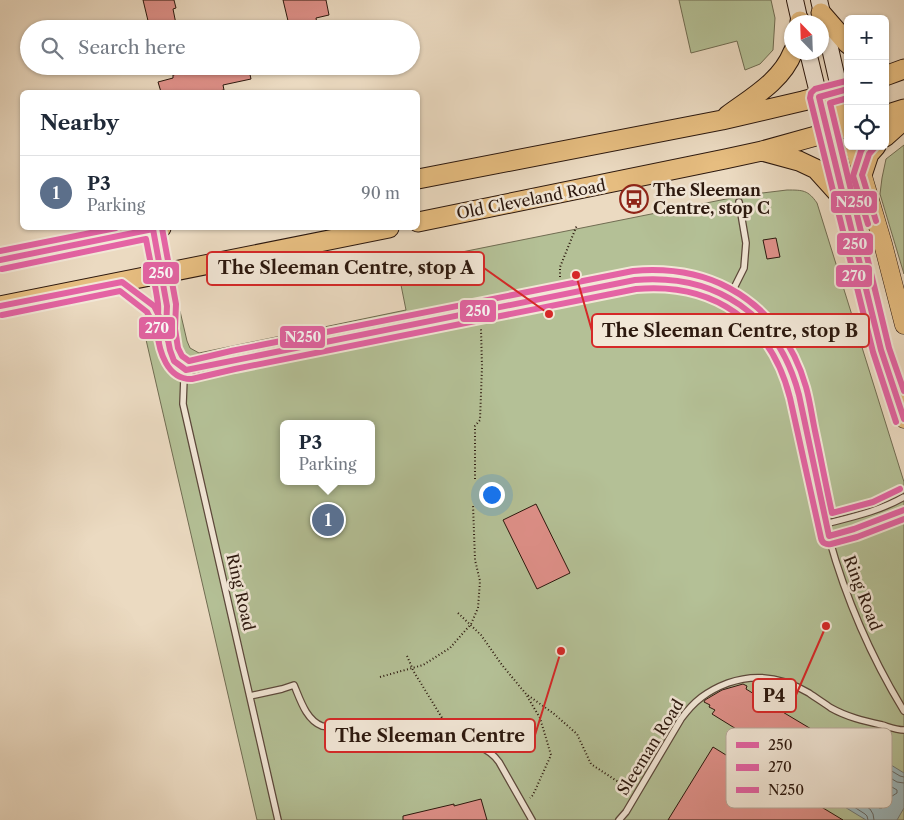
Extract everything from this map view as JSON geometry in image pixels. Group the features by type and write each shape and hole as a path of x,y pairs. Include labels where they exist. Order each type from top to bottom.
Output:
{"highway":[{"path":"820,6 844,39"},
{"path":"722,120 772,82 789,60"},
{"path":"889,75 904,69"},
{"path":"420,179 722,120 844,90"},
{"path":"889,114 904,109"},
{"path":"889,133 904,120"},
{"name":"Old Cleveland Road","path":"420,222 654,175 762,151 844,128"},
{"path":"862,175 869,154 872,150"},
{"path":"762,151 799,161 816,169 844,200"},
{"path":"0,260 147,230"},
{"path":"0,306 379,230"}],"main road":[{"path":"795,0 798,15"},
{"path":"820,6 844,90"},
{"path":"810,60 881,350 904,419"},
{"path":"855,150 883,244 904,325"}],"lane":[{"path":"729,298 744,268 746,243 739,202"},
{"path":"157,230 161,274 167,306 166,330"},
{"name":"Ring Road","path":"278,820 184,404 184,378 186,370 195,370 243,358 635,280 668,279 686,281 717,291 755,316 780,347 798,390 826,524 844,586 881,672 904,711"},
{"path":"122,282 154,306 166,330 174,361 186,370"},
{"path":"826,524 858,516 904,497"},
{"name":"Ring Road","path":"829,536 854,529 904,510"},
{"name":"Sleeman Road","path":"619,820 681,720 695,702 719,687 744,678 772,679 789,683 838,712 858,720 889,728"},
{"path":"250,696 282,689 294,684 308,715 318,725 485,749 494,755 499,762 532,820"}],"path":[{"path":"560,277 560,267 577,225"},
{"path":"475,479 475,426 480,420 481,329"},
{"path":"380,677 423,664 450,648 471,624 478,608 480,581 476,560 474,505"},
{"path":"458,613 481,635 502,666 526,694 540,718 551,755 533,795 524,805"},
{"path":"407,656 447,726 448,736 463,738 465,745"},
{"path":"526,694 553,713 577,734 591,764 636,793"}],"green space":[{"path":"679,0 771,0 775,18 773,50 760,64 745,70 737,41 691,53"},
{"path":"904,145 904,274 880,194 886,159"},
{"path":"797,190 811,195 817,203 904,482 904,820 257,820 141,318 180,311 190,348 199,353 406,310 397,265 746,195"}],"water":[{"path":"892,766 904,773 904,808 897,820 866,820 846,808 892,808"}],"building":[{"path":"143,0 174,0 176,8 173,9 175,20 148,20"},
{"path":"283,0 326,0 329,15 316,18 316,20 288,20"},
{"path":"173,75 250,75 251,79 223,85 224,90 160,90 158,82 173,78"},
{"path":"776,238 780,257 767,259 763,240"},
{"path":"536,504 570,573 537,589 503,520"},
{"path":"743,684 747,686 746,689 767,702 769,699 778,705 776,708 810,728 735,728 712,714 715,710 704,702 722,690"},
{"path":"713,747 726,755 726,808 823,808 843,820 668,820"},
{"path":"481,799 487,820 403,820 403,816"}],"transit line":[{"name":"270","path":"844,82 815,89 811,93 810,98 873,352 896,422"},
{"name":"250","path":"844,90 819,97 881,350 904,419"},
{"name":"N250","path":"844,99 830,103 889,348 904,391"},
{"name":"270","path":"862,150 853,176 868,224"},
{"name":"250","path":"872,150 869,154 862,175 876,221"},
{"name":"N250","path":"0,251 106,230"},
{"name":"250","path":"0,260 148,230"},
{"name":"250","path":"153,230 167,306 166,330 170,350 174,361 186,370 635,280 665,280 692,284 717,292 740,305 760,322 776,342 789,367 799,395 829,536 854,529 904,510"},
{"name":"N250","path":"162,230 176,304 175,329 178,348 182,356 189,361 633,271 658,270 682,272 706,278 729,288 756,306 778,329 787,342 801,371 807,392 832,513 873,502 900,489"},
{"name":"270","path":"2,269 146,239 158,304 157,331 162,355 170,370 176,375 192,379 636,289 664,289 690,292 714,300 735,312 753,328 769,348 781,371 790,398 823,542 831,544 857,537 904,519"},
{"name":"250","path":"0,306 122,282 154,306 166,330 168,341"},
{"name":"270","path":"2,315 120,291 147,312 158,333 159,343"}],"place":[{"name":"The Sleeman Centre, stop C","path":"634,199"},
{"name":"The Sleeman Centre, stop B","path":"576,275"},
{"name":"The Sleeman Centre, stop A","path":"549,314"},
{"name":"P3","path":"328,520"},
{"name":"P4","path":"826,626"},
{"name":"The Sleeman Centre","path":"561,651"}]}
